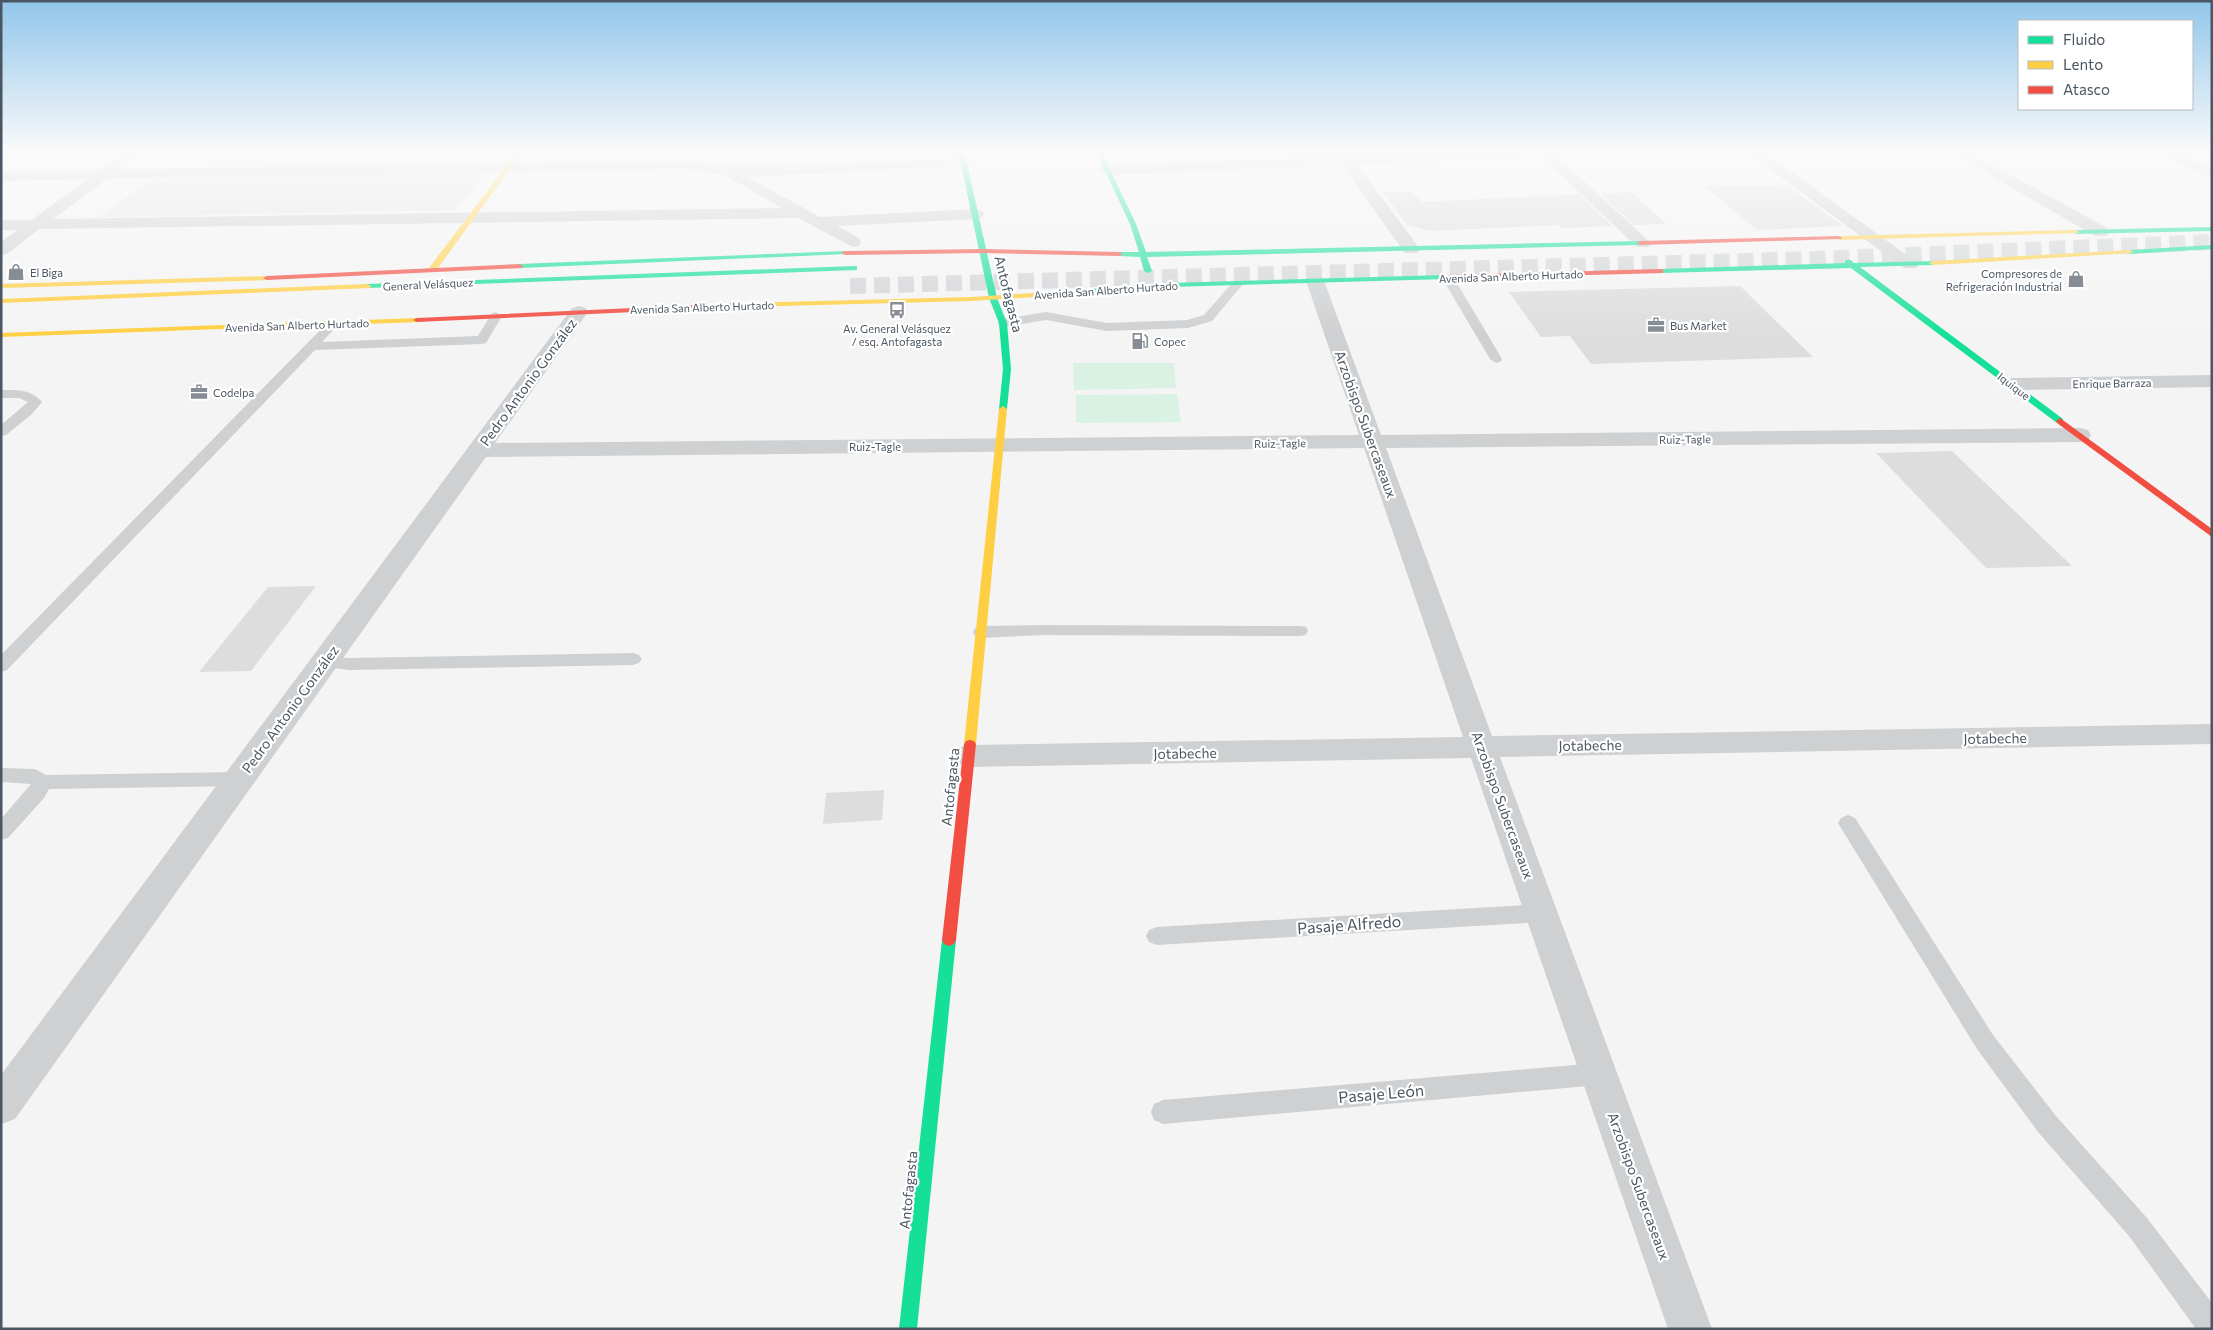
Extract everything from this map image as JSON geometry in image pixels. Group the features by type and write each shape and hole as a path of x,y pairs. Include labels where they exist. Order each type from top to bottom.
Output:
{"main road":[{"path":"432,270 475,212"},
{"path":"1126,212 1145,255 1151,286"},
{"name":"Antofagasta","path":"908,1329 969,756 1007,369 1002,324 993,298 976,214"},
{"path":"1,286 278,278 655,260 983,251 1145,255 2212,229"},
{"name":"Iquique","path":"1817,238 2212,534"},
{"name":"Avenida San Alberto Hurtado","path":"1,335 993,298 1151,286 1854,267 2054,258 2212,248"},
{"name":"General Velásquez","path":"1,301 271,292 566,277 854,268"},
{"path":"1002,324 1017,306 1033,294"}],"street":[{"path":"1,250 52,212"},
{"path":"1384,212 1411,249"},
{"path":"1610,212 1643,243"},
{"path":"1838,212 1910,264"},
{"path":"2065,212 2101,232"},
{"path":"1,225 801,213 853,242"},
{"path":"818,222 976,214"},
{"name":"Arzobispo Subercaseaux","path":"1315,281 1690,1329"},
{"name":"Pedro Antonio González","path":"1,1106 480,450 578,312"},
{"name":"Enrique Barraza","path":"2012,384 2212,381"},
{"name":"Ruiz-Tagle","path":"480,450 2080,435"},
{"name":"Jotabeche","path":"969,756 2212,734"}],"lane":[{"path":"1448,278 1496,359"},
{"path":"1002,324 1046,316 1107,327 1188,324 1208,318 1238,283"},
{"path":"313,346 482,340 496,316"},
{"path":"1,666 333,324"},
{"path":"1,394 17,394 30,397 35,402 1,432"},
{"path":"981,632 1044,630 1300,631"},
{"path":"324,662 349,664 632,659"},
{"path":"1,775 35,776 42,782 240,779"},
{"path":"1,832 37,793 42,782"},
{"path":"1848,823 1985,1042 2047,1124 2138,1227 2212,1327"},
{"name":"Pasaje Alfredo","path":"1157,936 1541,913"},
{"name":"Pasaje León","path":"1163,1112 1599,1074"}],"shaded area":[{"path":"106,212 350,212 99,217"}],"green space":[{"path":"1073,363 1174,363 1176,388 1074,390"},
{"path":"1177,394 1181,422 1076,423 1076,395"}],"building":[{"path":"1398,212 1598,212 1612,226 1562,228 1559,225 1430,231 1407,225"},
{"path":"1620,212 1653,212 1666,224 1634,225"},
{"path":"1736,212 1824,212 1843,226 1757,230"},
{"name":"Bus Market","path":"1740,286 1813,357 1591,364 1570,336 1541,337 1509,292"},
{"path":"1952,451 2072,566 1986,568 1876,453"},
{"path":"316,586 251,671 199,672 268,587"},
{"path":"884,790 882,820 823,824 826,793"}],"tunnel":[{"path":"850,286 1816,259 2212,242"}],"traffic: fast":[{"path":"974,212 993,298 1003,323 1007,369 1003,409"},
{"path":"1127,212 1148,271"},
{"path":"2076,232 2212,229"},
{"path":"1119,254 1170,255 1640,243"},
{"path":"2130,252 2212,247"},
{"path":"519,266 845,253"},
{"path":"1848,262 2060,421"},
{"path":"1660,271 1933,263"},
{"path":"367,286 854,268"},
{"path":"1049,294 1169,285 1444,277"},
{"path":"908,1329 949,940"}],"traffic: slow":[{"path":"432,270 475,212"},
{"path":"1839,238 2076,232"},
{"path":"1933,263 2130,252"},
{"path":"1,286 267,278"},
{"path":"1,301 367,286"},
{"path":"742,305 971,299 1049,294"},
{"path":"1,335 417,320"},
{"path":"970,744 1003,409"}],"traffic: jam":[{"path":"1640,243 1839,238"},
{"path":"845,253 983,251 1119,254"},
{"path":"267,278 519,266"},
{"path":"1444,277 1660,271"},
{"path":"417,320 742,305"},
{"path":"2060,421 2212,534"},
{"path":"949,940 970,744"}],"place":[{"name":"El Biga","path":"16,272"},
{"name":"Compresores de Refrigeración Industrial","path":"2076,279"},
{"name":"Av. General Velásquez / esq. Antofagasta","path":"897,310"},
{"name":"Bus Market","path":"1656,325"},
{"name":"Copec","path":"1140,341"},
{"name":"Codelpa","path":"199,392"}]}
